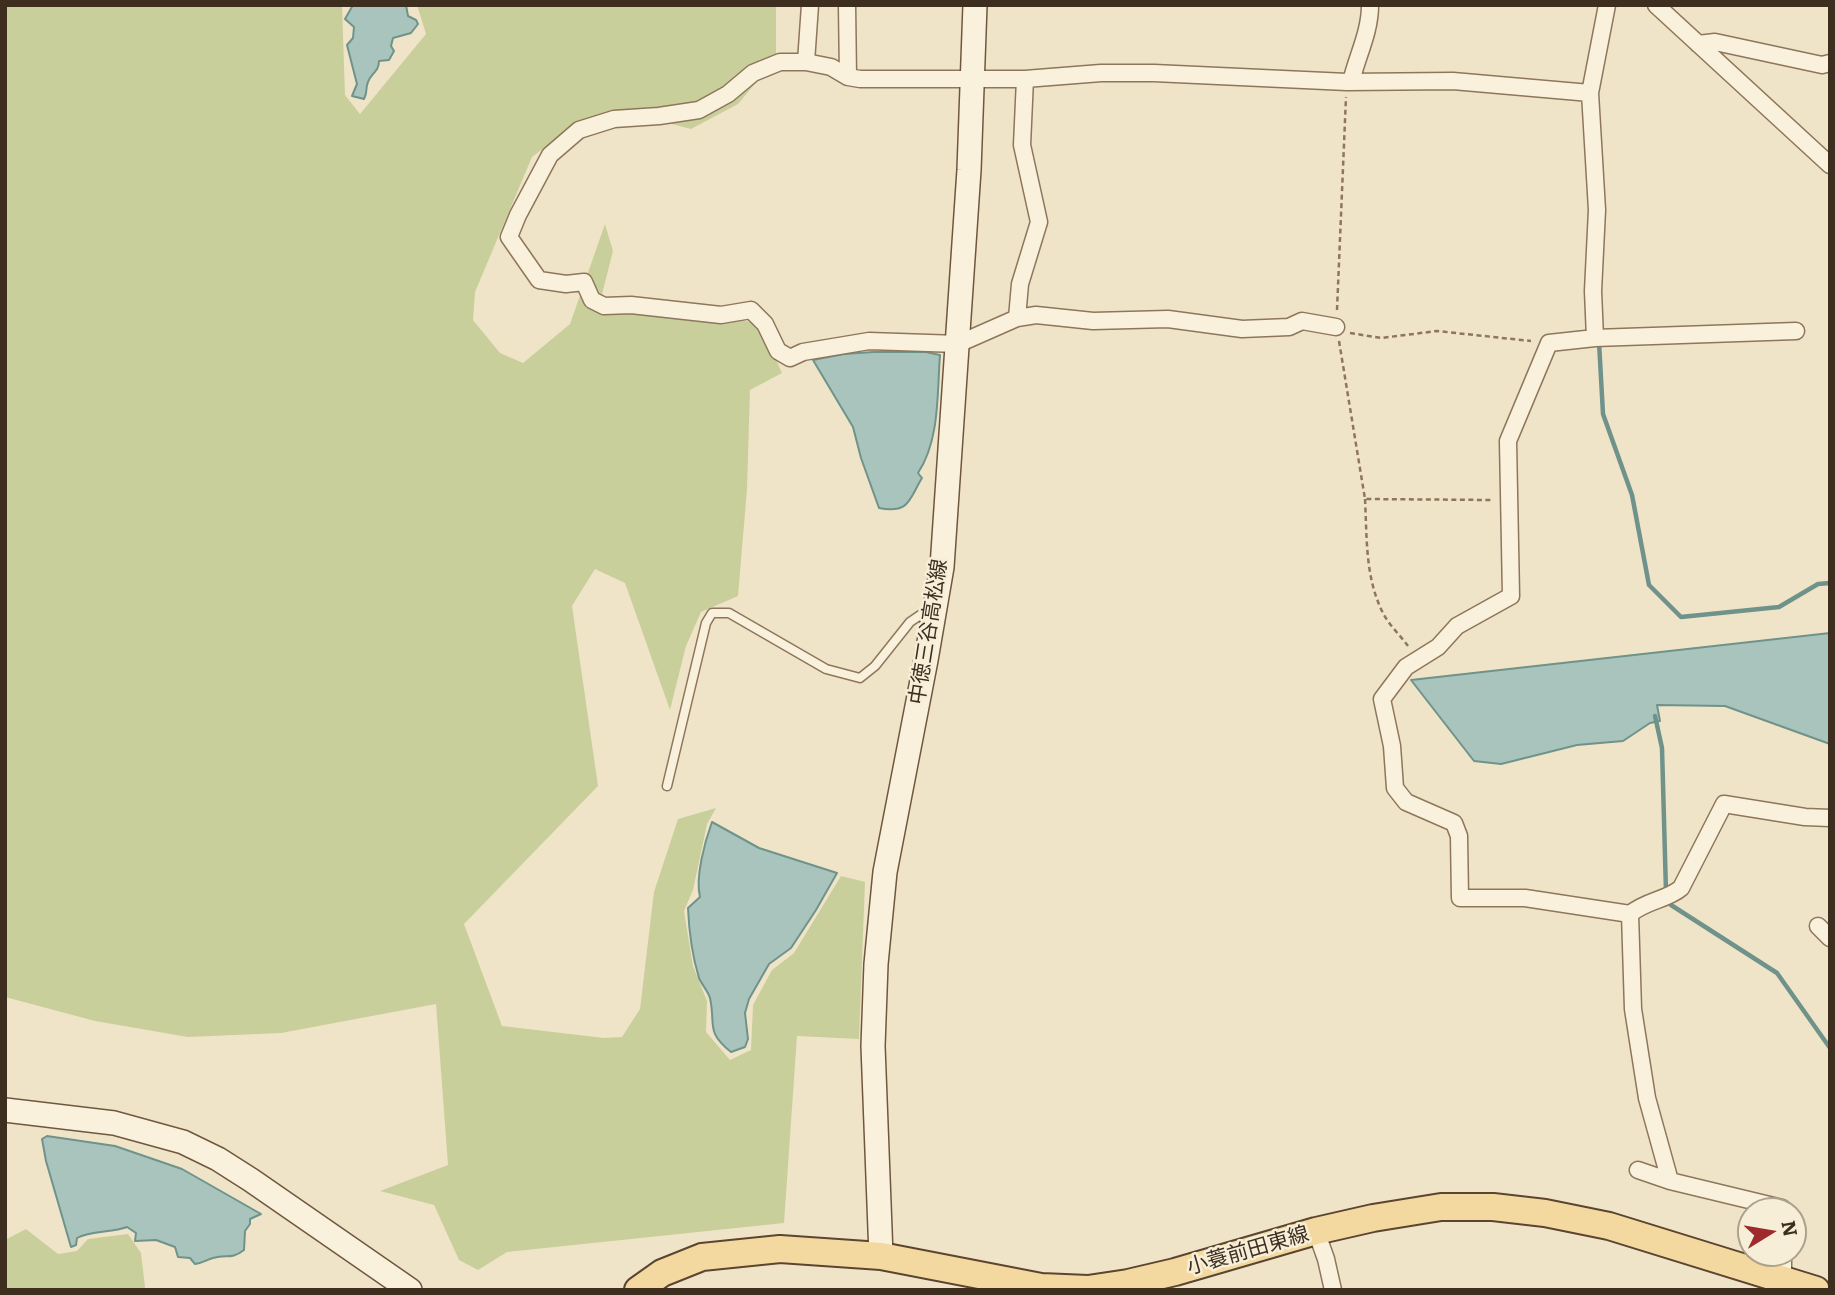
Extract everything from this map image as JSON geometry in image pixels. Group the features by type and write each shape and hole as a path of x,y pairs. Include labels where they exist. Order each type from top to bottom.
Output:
{"main road":[{"name":"中徳三谷高松線","path":"881,1256 873,1046 876,964 885,872 935,606 947,509 973,79 975,5"},
{"path":"5,1110 114,1123 183,1142 218,1159 251,1180 410,1290"},
{"name":"小蓑前田東線","path":"638,1290 662,1273 702,1257 780,1249 881,1256 1041,1287 1088,1289 1163,1275 1316,1231 1441,1207 1493,1207 1545,1213 1609,1226 1816,1290"}],"street":[{"path":"806,62 810,5"},
{"path":"847,5 848,77"},
{"path":"1349,82 1365,39 1370,5"},
{"path":"1595,338 1593,290 1597,210 1590,93 1607,5"},
{"path":"1656,5 1830,165"},
{"path":"1698,44 1715,42 1822,65 1830,63"},
{"path":"1337,328 1302,321 1289,327 1242,329 1168,318 1093,321 1036,315 1017,318 958,344 869,341 803,352 790,358 778,351 765,324 751,310 722,315 631,305 604,306 592,300 584,282 566,284 539,280 509,237 550,155 579,130 614,119 699,110 728,94 753,74 780,62 806,62 831,67 848,77 860,79 1025,79 1141,73 1349,82 1453,81 1590,93"},
{"path":"1017,318 1020,284 1039,222 1022,145 1025,79"},
{"path":"1630,914 1525,898 1460,898 1459,836 1454,823 1406,802 1395,788 1392,746 1382,699 1406,667 1438,647 1457,626 1511,596 1508,441 1549,343 1595,338 1796,331"},
{"path":"1630,914 1639,906 1675,894 1681,888 1724,804 1805,817 1830,818"},
{"path":"1630,914 1633,1009 1647,1098 1670,1181"},
{"path":"1638,1170 1670,1181 1737,1197"},
{"path":"1316,1231 1333,1290"},
{"path":"1783,1267 1783,1279"}],"lane":[{"path":"667,786 706,623 712,613 729,613 826,669 860,678 875,666 910,622 935,606"}],"path":[{"path":"1349,82 1337,328 1365,499 1368,559 1374,590 1383,614 1417,660"},
{"path":"1337,328 1381,338 1437,331 1549,343"},
{"path":"1365,499 1509,501"}],"green space":[{"path":"5,5 342,5 345,95 360,114 426,34 417,5 776,5 776,59 738,104 691,129 645,117 577,123 532,157 475,292 473,320 500,353 523,363 570,324 605,224 613,251 600,302 760,323 782,373 750,390 747,489 738,596 701,612 686,646 670,710 625,583 595,569 572,606 598,786 464,924 502,1026 604,1038 622,1037 640,1009 654,892 678,819 716,808 707,824 693,890 684,911 693,966 707,1001 706,1032 730,1060 751,1050 753,1005 772,970 794,953 841,876 865,882 859,1039 797,1036 784,1223 507,1252 478,1270 459,1260 434,1205 380,1191 448,1165 436,1004 281,1033 188,1037 95,1021 5,997"},
{"path":"26,1229 58,1254 77,1251 88,1239 128,1234 141,1253 145,1287 143,1290 5,1290 5,1240"}],"water":[{"path":"353,5 406,5 408,16 418,24 411,33 393,38 391,46 394,51 389,60 379,61 378,68 368,82 364,99 352,96 357,84 347,45 353,38 354,27 345,19"},
{"path":"873,352 926,352 940,355 934,431 918,473 922,478 907,503 897,509 879,508 853,427 813,360"},
{"path":"1830,633 1830,744 1725,706 1657,705 1660,721 1650,723 1623,741 1577,745 1501,764 1474,761 1411,680"},
{"path":"712,822 759,848 837,873 791,948 769,964 749,999 745,1013 748,1039 745,1047 731,1052 723,1045 713,1027 710,998 699,978 689,926 688,908 700,897 700,869"},
{"path":"47,1136 115,1146 182,1169 261,1214 250,1219 245,1231 244,1250 236,1255 213,1258 198,1264 190,1258 178,1257 175,1247 156,1240 135,1241 136,1233 127,1227 83,1235 77,1238 76,1245 71,1247 46,1161 42,1139"}],"waterway":[{"path":"1599,342 1603,414 1632,495 1649,585 1681,617 1779,607 1818,584 1830,583"},
{"path":"1655,716 1662,748 1666,892"},
{"path":"1669,900 1671,905 1777,973 1830,1048"}]}
